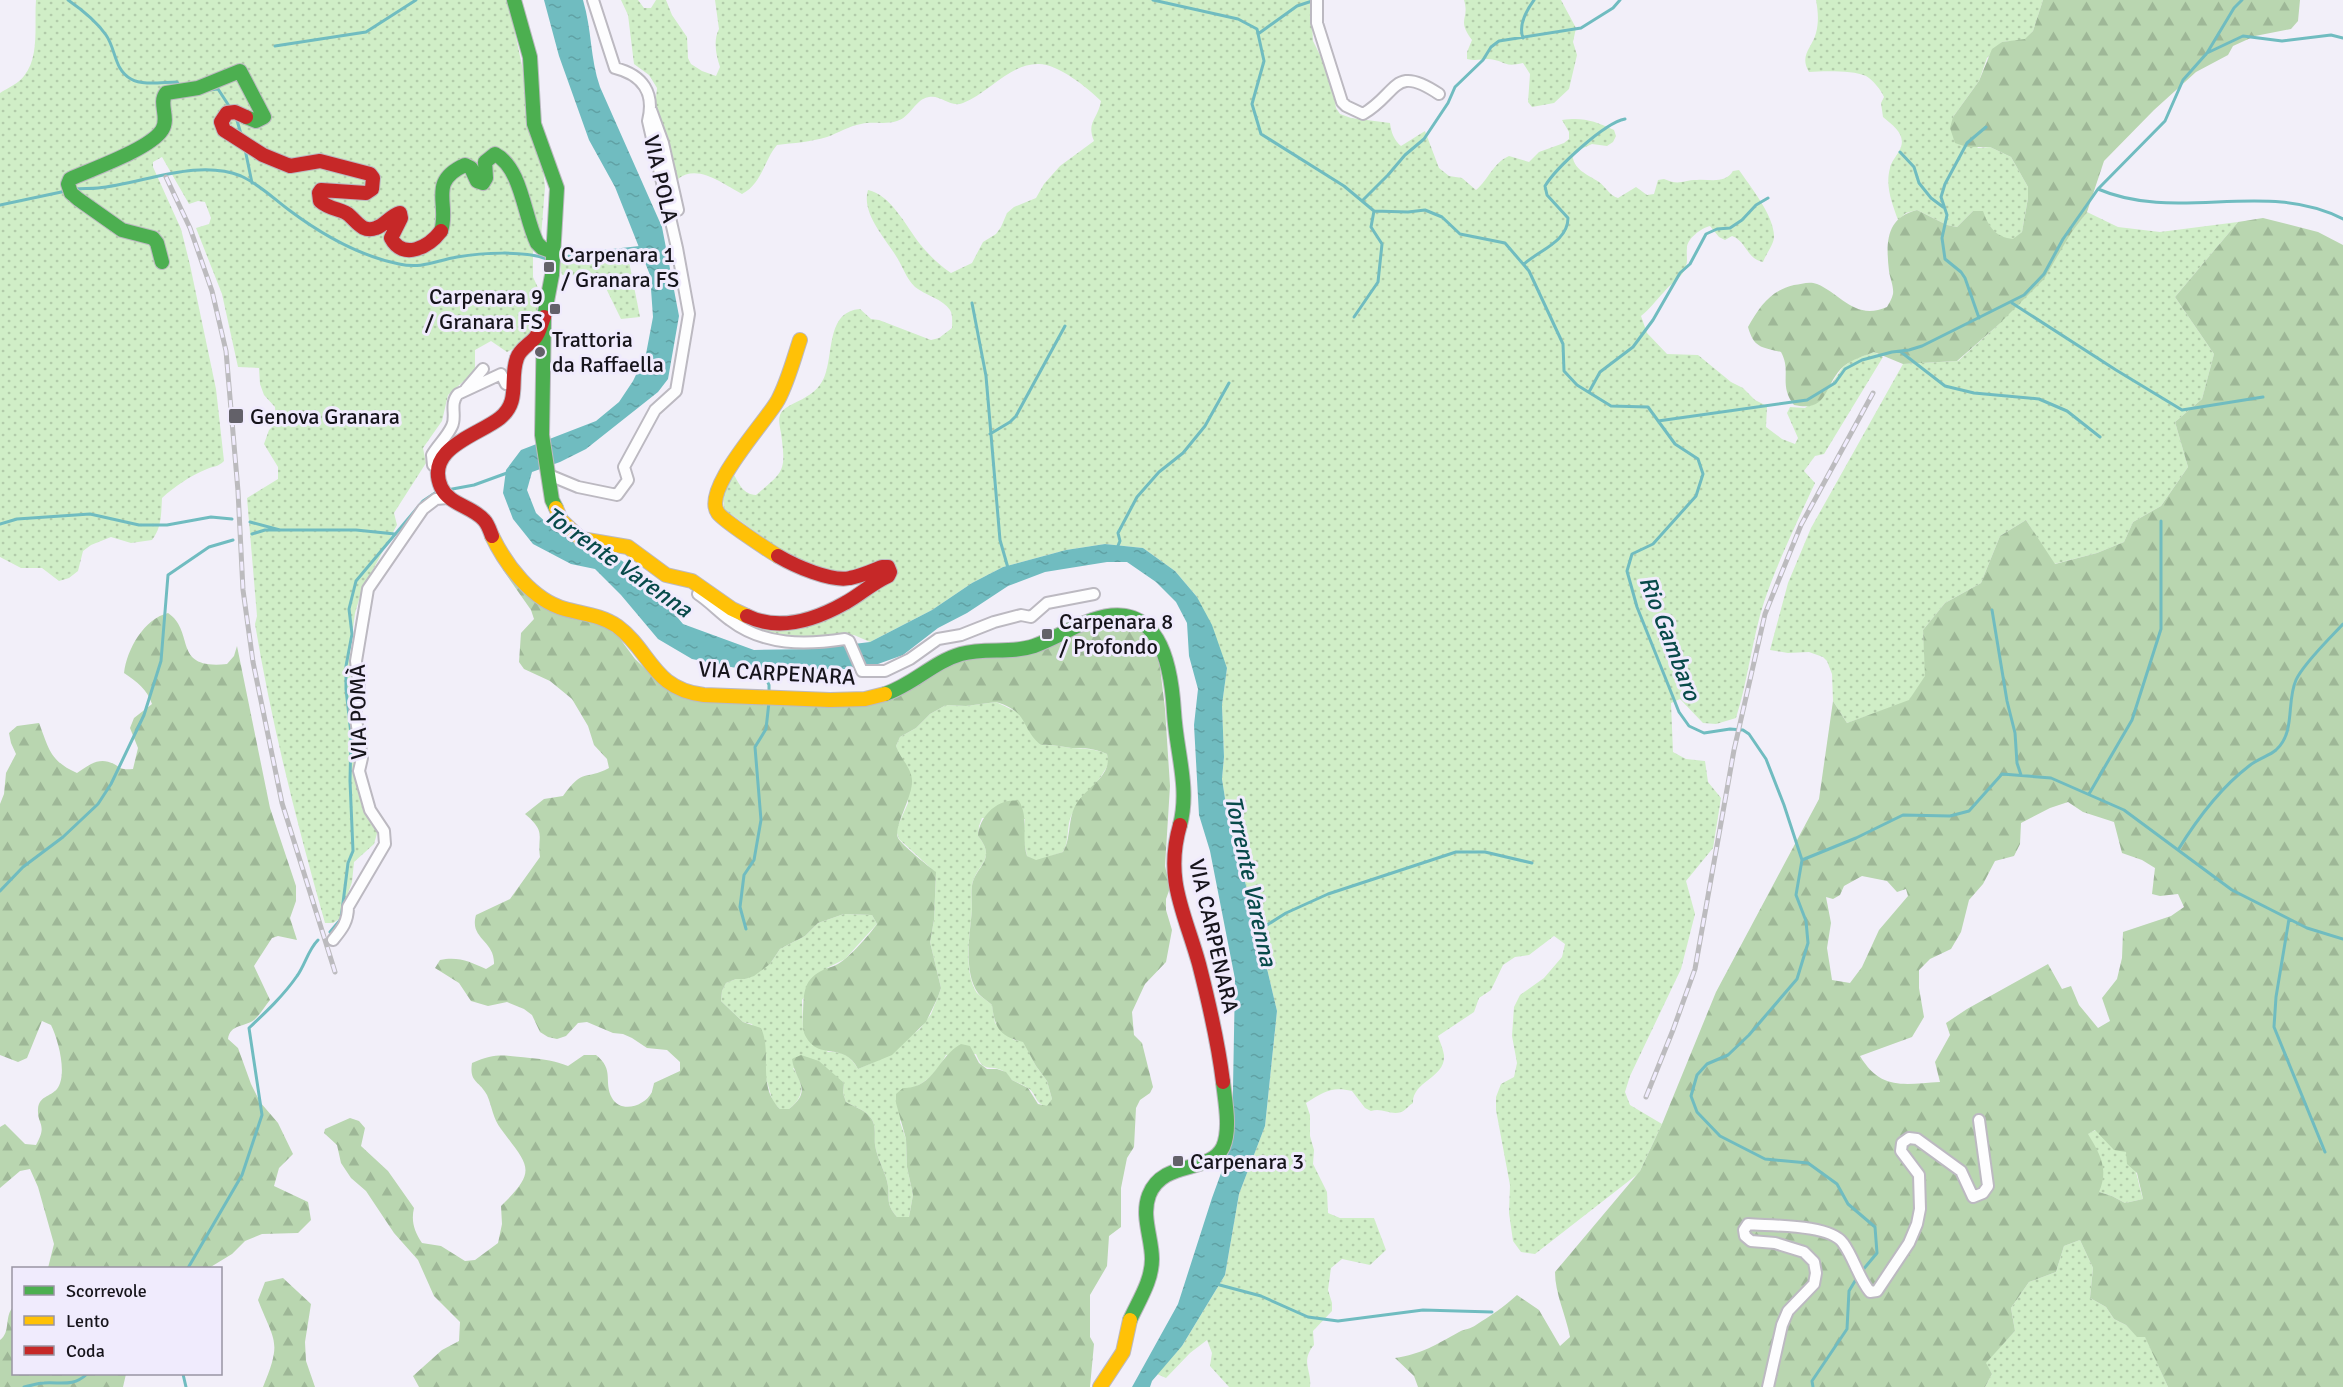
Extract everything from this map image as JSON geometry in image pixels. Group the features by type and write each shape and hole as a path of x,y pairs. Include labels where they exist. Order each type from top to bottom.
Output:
{"street":[{"path":"443,486 451,447 457,441 497,419 513,401 517,359 521,350 537,336 544,317 552,275 557,188 534,124 531,57 514,0"},
{"name":"VIA POLA","path":"593,0 615,68 628,71 642,82 650,96 651,110 663,143 678,210"},
{"path":"1317,0 1319,31 1332,65 1342,102 1346,106 1363,114 1401,83 1410,79 1421,82 1439,94"},
{"path":"162,262 157,243 153,238 122,230 78,199 71,193 70,179 144,146 159,136 165,123 163,97 166,93 198,88 236,71 240,71 245,76 250,93 264,117 256,121 235,112 227,113 221,122 224,130 263,155 290,166 320,161 370,174 373,178 372,189 364,194 338,189 321,190 320,201 328,208 349,214 353,221 369,230 381,227 394,214 400,213 401,218 391,238 393,243 401,249 416,250 437,240 440,233 443,221 441,194 444,183 458,168 465,165 471,168 477,181 483,183 486,178 484,168 486,160 492,155 497,155 505,160 519,187 534,239 542,249 553,252"},
{"name":"VIA POLA","path":"549,475 578,487 617,495 628,480 624,467 655,410 676,392 688,314 677,248 648,121 651,110"},
{"path":"544,317 542,435 552,500 561,520 581,539 628,547 666,575 692,581 732,609 755,620 781,624 802,622 845,603 888,576 890,572 888,567 882,567 848,579 797,567 772,554 718,513 714,499 720,485 744,446 776,404 786,384 800,340"},
{"path":"464,391 483,369"},
{"path":"443,486 433,465 432,455 453,424 454,398 501,374 506,384"},
{"name":"VIA POMÀ","path":"333,940 344,927 348,917 348,907 385,844 384,831 370,810 359,771 362,758 355,713 359,686 356,661 368,589 423,509 436,499 443,486"},
{"name":"VIA CARPENARA","path":"443,486 486,522 506,561 549,604 568,610 596,614 618,627 630,638 645,660 667,681 694,693 839,699 880,696 906,686 953,656 973,650 1003,651 1030,647 1097,618 1118,614 1138,619 1151,628 1161,642 1170,666 1176,740 1185,789 1184,809 1173,853 1173,876 1199,964 1220,1048 1226,1139 1222,1153 1213,1159 1171,1171 1161,1177 1151,1189 1145,1221 1152,1260 1146,1289 1129,1322 1122,1355 1100,1387"},
{"path":"673,577 704,598 730,620 757,636 790,642 816,643 849,640 861,671 885,671 910,659 938,639 961,635 994,622 1021,615 1031,617 1047,603 1094,594"},
{"path":"1768,1387 1782,1325 1788,1311 1814,1284 1815,1263 1804,1252 1775,1243 1751,1241 1745,1236 1744,1230 1748,1224 1822,1229 1836,1234 1870,1292 1877,1291 1909,1243 1920,1209 1919,1175 1901,1151 1902,1143 1909,1138 1917,1139 1961,1172 1973,1197 1983,1193 1988,1186 1979,1120"}],"green space":[{"path":"36,0 508,0 524,75 526,120 543,169 545,187 541,237 533,252 533,277 539,290 537,314 531,332 515,348 507,352 491,341 475,350 475,371 448,395 442,421 423,448 426,463 394,513 397,525 362,590 355,613 350,651 351,721 357,756 355,772 378,830 374,844 354,862 352,882 339,919 333,923 325,923 305,849 277,737 255,624 257,616 247,498 278,479 278,467 264,444 269,430 276,423 275,407 264,395 260,384 259,368 238,367 222,294 196,228 209,224 211,218 205,202 198,201 189,204 162,157 153,162 153,167 181,229 190,265 216,389 224,461 177,485 162,498 159,525 152,540 131,543 111,537 91,545 83,551 78,571 69,578 59,581 42,568 21,568 0,557 0,93 19,81 29,68 35,40"},
{"path":"621,0 638,0 644,8 651,8 656,0 666,0 672,15 687,37 688,58 691,64 716,76 720,67 716,48 719,29 715,0 1311,0 1313,41 1332,85 1336,108 1340,114 1351,118 1390,123 1393,136 1401,146 1425,131 1439,168 1449,176 1462,178 1476,190 1495,167 1509,156 1529,162 1539,152 1564,143 1569,139 1569,132 1562,120 1570,119 1589,120 1614,130 1616,136 1607,146 1592,144 1572,153 1578,168 1618,198 1636,187 1647,195 1654,194 1658,180 1678,182 1717,180 1726,178 1733,171 1739,170 1761,202 1773,229 1774,240 1763,262 1753,257 1737,238 1732,236 1725,240 1719,237 1710,226 1703,229 1695,234 1688,245 1686,264 1682,274 1641,316 1647,333 1667,354 1698,355 1731,382 1743,388 1755,400 1767,406 1766,427 1782,439 1795,444 1798,438 1787,413 1790,407 1805,408 1830,386 1843,367 1852,360 1874,352 1883,357 1824,454 1815,456 1804,471 1815,483 1764,602 1736,718 1716,724 1703,723 1680,699 1671,703 1673,752 1686,759 1705,761 1708,782 1721,798 1713,848 1686,881 1695,914 1681,969 1630,1076 1625,1092 1630,1105 1662,1124 1639,1173 1535,1254 1521,1252 1513,1241 1509,1213 1510,1185 1496,1110 1496,1097 1501,1084 1514,1077 1517,1063 1512,1036 1514,1007 1520,995 1544,978 1562,957 1565,944 1554,936 1529,955 1515,957 1503,965 1491,990 1479,998 1474,1012 1438,1036 1444,1055 1443,1063 1440,1069 1418,1089 1413,1103 1404,1110 1397,1113 1371,1111 1365,1108 1352,1091 1338,1089 1328,1091 1306,1103 1310,1115 1310,1136 1314,1150 1313,1164 1327,1192 1328,1213 1340,1218 1374,1218 1386,1250 1370,1265 1342,1259 1331,1268 1328,1290 1332,1311 1313,1331 1314,1345 1307,1361 1310,1387 1229,1387 1210,1366 1212,1353 1207,1340 1190,1353 1166,1378 1157,1374 1182,1346 1225,1275 1239,1194 1265,1126 1277,1011 1255,918 1229,824 1222,779 1224,757 1222,705 1227,668 1197,597 1175,571 1143,548 1105,544 1066,550 1003,567 972,583 932,610 870,642 854,635 788,638 764,635 743,624 743,620 760,626 860,600 891,581 862,570 836,571 818,568 790,557 724,509 723,494 734,475 745,491 756,495 778,475 783,463 780,415 789,406 810,395 822,382 837,324 850,311 860,309 871,319 931,340 939,338 952,328 950,310 943,303 912,284 875,225 868,207 868,190 884,198 891,205 923,248 951,273 972,263 983,242 996,234 1001,227 1007,213 1014,207 1036,198 1044,184 1060,166 1094,141 1091,129 1101,101 1064,72 1047,65 1028,65 1009,73 982,93 963,103 954,104 934,97 924,98 906,116 897,121 861,124 821,139 777,145 754,184 742,194 702,174 694,173 678,179 655,108 657,88 649,75 634,64 628,15"},
{"path":"1464,0 1561,0 1576,28 1573,42 1577,55 1569,89 1554,103 1532,107 1528,102 1530,74 1523,63 1511,65 1488,59 1467,59 1472,40 1464,23 1466,12"},
{"path":"1816,0 2043,0 2033,31 2025,40 2002,42 1987,58 1979,81 1953,117 1978,148 1990,147 2011,157 2028,187 2022,232 2013,240 2003,238 1993,231 1987,222 1973,211 1957,227 1947,225 1917,210 1906,213 1898,220 1888,181 1891,166 1902,141 1898,132 1883,117 1881,103 1883,94 1866,76 1846,72 1809,72 1806,66 1807,52 1817,29"},
{"path":"2043,0 2300,0 2298,21 2291,29 2255,36 2233,46 2228,55 2196,72 2154,110 2104,161 2087,212 2071,233 2044,279 1997,326 1957,361 1903,364 1874,352 1844,366 1837,373 1825,395 1814,405 1794,405 1787,391 1784,359 1781,352 1759,346 1748,327 1772,295 1794,285 1811,283 1826,288 1857,309 1866,311 1887,307 1893,291 1888,261 1890,233 1899,219 1917,210 1947,225 1957,227 1973,211 1983,211 1991,227 1998,234 2013,239 2022,232 2028,187 2011,157 1990,147 1967,147 1955,143 1950,128 1953,117 1979,81 1992,49 2002,42 2025,39 2033,31"},
{"path":"2087,212 2118,227 2160,232 2238,222 2175,297 2214,354 2202,399 2175,422 2188,467 2161,506 2133,522 2124,542 2097,553 2054,564 2026,520 2000,536 1981,583 1945,603 1923,630 1926,676 1909,701 1847,723 1833,701 1832,674 1823,657 1809,652 1788,653 1770,650 1788,583 1811,528 1903,364 1958,361 1997,326"},
{"path":"2263,218 2318,232 2343,245 2343,1387 2168,1387 2145,1337 2137,1337 2126,1325 2114,1319 2106,1307 2090,1298 2093,1268 2080,1240 2064,1246 2056,1272 2029,1282 2011,1308 2015,1331 1986,1363 1992,1374 1985,1387 1418,1387 1414,1376 1395,1358 1421,1351 1474,1326 1517,1295 1539,1310 1560,1346 1570,1337 1555,1272 1640,1171 1662,1124 1716,992 1819,799 1833,701 1847,723 1909,700 1925,676 1923,630 1945,603 1981,583 2000,536 2026,520 2055,564 2097,553 2124,542 2133,522 2161,506 2188,467 2175,422 2202,399 2214,354 2175,297 2238,222","holes":["2068,802 2083,812 2114,822 2122,853 2142,860 2155,868 2152,894 2160,896 2178,894 2184,907 2171,916 2123,932 2122,958 2117,979 2102,998 2110,1021 2098,1028 2079,1005 2071,986 2062,989 2048,964 1946,1023 1950,1035 1935,1062 1940,1082 1894,1083 1876,1075 1860,1056 1912,1037 1924,1017 1919,988 1919,970 1930,959 1951,949 1961,932 1969,900 1983,884 1995,861 2014,856 2020,844 2021,823 2050,808","1862,876 1887,881 1897,892 1906,889 1908,896 1879,930 1862,967 1850,983 1832,980 1827,948 1831,923 1826,897 1833,899 1840,895 1844,886","2095,1130 2114,1150 2126,1152 2127,1164 2137,1173 2143,1199 2125,1203 2099,1192 2103,1176 2102,1162 2088,1134"]},
{"path":"627,251 640,317 621,319 600,276 562,275 560,263 585,256"},
{"path":"506,568 521,586 593,619 618,636 635,659 662,685 851,704 949,664 1110,620 1141,626 1152,640 1160,667 1165,709 1170,786 1165,866 1170,888 1166,899 1166,910 1172,930 1166,962 1145,984 1132,1012 1134,1035 1142,1043 1153,1087 1150,1093 1140,1100 1136,1108 1134,1147 1127,1158 1121,1188 1121,1227 1109,1236 1107,1266 1090,1295 1090,1337 1094,1344 1090,1387 419,1387 413,1376 442,1350 459,1341 460,1322 434,1296 418,1260 394,1233 366,1191 351,1178 341,1163 337,1145 324,1133 325,1129 350,1118 359,1121 365,1128 361,1146 388,1171 414,1208 414,1226 422,1243 441,1246 465,1261 475,1260 498,1243 502,1224 501,1206 521,1184 525,1176 525,1168 518,1152 496,1121 487,1095 473,1078 472,1063 488,1057 507,1056 545,1060 568,1066 584,1055 596,1055 602,1060 607,1071 612,1098 621,1106 627,1107 639,1104 649,1097 654,1083 680,1071 680,1062 667,1050 647,1048 623,1034 613,1033 587,1022 578,1023 566,1036 557,1039 548,1037 540,1032 532,1015 524,1009 507,1002 488,1006 471,1001 459,983 435,968 440,960 447,959 464,960 486,969 494,964 491,950 476,929 476,915 510,899 540,857 539,830 525,814 544,799 563,796 580,778 609,768 607,759 594,745 588,726 572,699 550,681 524,669 519,662 521,633 534,619 531,610 503,570","holes":["996,702 1007,706 1020,716 1034,739 1041,745 1089,749 1107,754 1108,761 1103,775 1081,797 1074,809 1068,840 1063,852 1036,860 1027,856 1024,814 1019,801 1004,802 998,805 986,815 979,829 978,836 984,844 986,857 972,886 970,974 978,993 992,1005 995,1020 1003,1034 1023,1042 1047,1081 1052,1099 1047,1106 1038,1104 1028,1088 1012,1080 1006,1072 987,1069 979,1063 970,1046 961,1044 953,1049 929,1078 913,1087 903,1088 896,1094 896,1103 906,1139 907,1167 913,1195 909,1217 897,1217 889,1203 887,1181 877,1154 874,1123 865,1112 846,1102 843,1093 844,1083 819,1061 801,1055 792,1059 801,1085 800,1096 789,1109 780,1109 769,1090 766,1048 761,1028 743,1022 721,1001 722,991 726,983 754,976 770,964 780,949 805,936 818,923 844,914 872,915 877,924 859,946 838,964 815,975 807,984 803,1023 805,1035 811,1044 818,1048 846,1056 858,1069 892,1055 926,1022 941,988 930,942 934,920 936,872 898,838 898,827 910,795 912,780 910,771 896,746 900,737 946,705 966,706"]},
{"path":"168,613 176,621 191,656 198,661 227,664 234,656 237,646 270,808 296,886 296,901 290,918 297,940 278,936 272,938 254,966 270,1000 254,1020 235,1028 229,1034 228,1039 238,1048 260,1102 278,1123 293,1154 279,1168 274,1186 308,1202 311,1220 298,1233 262,1234 245,1241 232,1254 211,1267 48,1267 54,1244 38,1187 30,1169 20,1171 0,1188 0,1127 5,1124 25,1144 36,1145 42,1129 38,1114 40,1102 57,1089 62,1075 61,1057 54,1031 51,1025 42,1021 27,1058 18,1062 0,1055 0,804 4,794 6,773 16,754 9,733 17,726 39,723 48,747 56,759 77,773 99,761 109,762 123,769 133,769 138,748 130,728 134,718 152,704 144,690 124,673 129,654 138,636 159,616"},
{"path":"996,702 1021,714 1041,745 1097,751 1107,754 1109,762 1072,814 1067,843 1063,852 1036,861 1027,856 1023,837 1025,819 982,818 979,826 978,836 984,844 986,857 972,886 968,952 970,974 977,993 992,1005 995,1023 1014,1040 1023,1041 1047,1081 1052,1099 1047,1107 1043,1105 1037,1101 1028,1088 1010,1078 1006,1073 985,1067 976,1054 946,1055 932,1075 923,1083 912,1088 900,1122 906,1139 907,1167 913,1195 909,1217 897,1217 889,1203 887,1181 877,1154 874,1123 865,1112 846,1102 843,1093 844,1083 793,1068 801,1085 800,1095 789,1109 780,1109 773,1102 765,1075 766,1056 752,1024 743,1022 721,1001 722,991 726,983 736,979 745,979 770,964 780,949 805,936 818,923 844,914 872,915 877,924 845,959 827,968 802,1000 803,1028 828,1052 846,1055 858,1069 874,1062 920,1029 931,1014 941,988 930,942 934,920 936,873 899,839 896,830 908,803 906,765 899,756 896,746 900,737 946,705 966,706"},
{"path":"2096,1130 2127,1153 2135,1169 2143,1199 2125,1203 2099,1192 2087,1134"},
{"path":"2080,1240 2093,1268 2090,1298 2106,1307 2114,1319 2126,1325 2137,1336 2145,1336 2168,1387 1985,1387 1992,1374 1985,1363 2015,1331 2011,1308 2029,1282 2056,1272 2064,1246"},
{"path":"283,1278 311,1304 305,1342 306,1361 315,1387 263,1387 273,1360 274,1342 258,1300 265,1282"},
{"path":"12,1308 12,1375 126,1375 123,1387 0,1387 0,1340 5,1333"}],"water":[{"name":"Torrente Varenna","path":"544,0 583,0 600,87 662,227 679,316 668,379 658,392 586,449 532,472 527,490 536,513 554,530 583,547 615,556 642,575 683,624 754,650 813,649 870,642 932,610 972,583 1003,567 1066,550 1105,544 1143,548 1175,571 1197,597 1212,625 1227,668 1222,705 1224,757 1222,779 1229,824 1255,918 1277,1011 1265,1126 1239,1194 1225,1275 1182,1346 1152,1381 1150,1387 1132,1387 1178,1304 1232,1143 1235,979 1210,851 1199,815 1194,725 1198,689 1189,656 1187,623 1176,602 1156,582 1127,562 1107,562 1045,572 1008,586 967,613 938,628 903,655 878,664 848,669 746,670 692,659 658,639 621,595 595,569 571,564 533,544 513,519 503,493 506,470 521,450 596,421 619,402 633,381 646,354 653,317 650,275 615,187 589,140 559,56"}],"waterway":[{"path":"68,0 89,16 102,30 125,75 141,82 177,82 179,85"},
{"path":"275,46 366,32 416,0"},
{"name":"Rio Gambaro","path":"1153,0 1238,19 1257,29 1264,61 1252,104 1261,134 1344,186 1374,211 1425,210 1442,217 1460,234 1505,243 1529,271 1563,344 1564,371 1577,385 1611,406 1648,407 1675,444 1698,459 1703,474 1696,496 1653,544 1632,554 1627,571 1637,607 1679,712 1689,726 1704,733 1730,729 1743,730 1749,734 1766,759 1802,860 1796,895 1806,921 1808,943 1797,979 1749,1035 1728,1055 1707,1064 1697,1075 1691,1096 1697,1112 1720,1136 1765,1159 1808,1163 1837,1184 1848,1204 1875,1227 1877,1253 1862,1271"},
{"path":"1258,34 1297,6 1315,0"},
{"path":"1523,38 1522,23 1534,0"},
{"path":"1362,201 1405,155 1424,139 1448,103 1455,87 1483,60 1491,47 1499,41 1581,28 1613,8 1620,0"},
{"path":"2207,53 2234,8 2242,0"},
{"path":"1658,421 1807,400 1835,383 1845,369 1862,360 1922,346 2024,295 2044,274 2063,239 2098,189 2165,121 2183,80 2207,53 2243,36 2282,41 2331,35 2343,38"},
{"path":"209,90 218,89 231,109"},
{"path":"236,117 241,134"},
{"path":"1524,264 1558,239 1567,226 1568,218 1547,195 1545,186 1559,168 1581,147 1605,129 1625,119"},
{"path":"1979,318 1965,278 1945,259 1942,238 1947,215 1941,197 1945,184 1967,143 1986,127"},
{"path":"245,149 252,183"},
{"path":"1900,152 1914,167 1919,183 1931,198 1943,207"},
{"path":"75,189 115,186 188,171 224,171 254,183 301,219 328,236 355,250 384,260 415,266 467,256 502,253 527,254 547,259"},
{"path":"2098,189 2128,198 2158,202 2284,202 2314,208 2343,219"},
{"path":"0,205 66,191"},
{"path":"1589,392 1600,372 1633,347 1653,320 1680,273 1690,264 1706,234 1717,229 1730,228 1742,220 1756,205 1768,198"},
{"path":"1354,317 1378,282 1382,244 1371,227 1374,211"},
{"path":"559,260 572,255 644,247"},
{"path":"972,303 986,376 1000,540 1008,568"},
{"path":"2012,303 2182,410 2263,397"},
{"path":"990,434 1016,416 1065,326"},
{"path":"1901,352 1945,386 1974,393 2039,399 2067,411 2100,437"},
{"path":"1117,548 1120,541 1118,533 1137,497 1159,472 1183,453 1205,426 1229,383"},
{"path":"447,490 474,485 507,473"},
{"path":"330,932 341,919 348,863 353,851 350,781 351,734 346,689 346,666 352,634 349,609 356,581 423,501 438,491"},
{"path":"0,524 17,519 90,514 139,525 167,525 211,517 232,519"},
{"path":"2089,794 2132,720 2161,629 2161,521"},
{"path":"250,522 280,530"},
{"path":"252,534 265,530 356,530 395,534"},
{"path":"0,891 23,867 63,837 98,804 111,784 144,715 161,661 168,575 209,547 233,540"},
{"path":"1992,610 2007,701 2015,733 2017,763 2021,775"},
{"path":"2178,850 2201,816 2228,784 2252,764 2276,750 2282,743 2288,726 2293,689 2299,674 2343,624"},
{"path":"760,665 769,685 769,693"},
{"path":"746,929 740,907 744,875 754,860 761,820 755,747 766,729 769,702"},
{"path":"1802,860 1856,838 1903,815 1950,816 1969,811 2002,774 2051,778 2124,810 2232,890 2307,928 2343,939"},
{"name":"Torrente Varenna","path":"1255,928 1267,925 1286,913 1328,894 1456,852 1485,852 1532,863"},
{"path":"2289,919 2276,997 2274,1027 2325,1152"},
{"path":"189,1267 242,1175 262,1115 249,1028 292,983 318,940"},
{"name":"Rio Gambaro","path":"1813,1387 1812,1381 1847,1329 1849,1291 1858,1276"},
{"path":"1216,1284 1261,1296 1308,1317 1338,1321 1423,1310 1492,1312"},
{"path":"24,1387 42,1383 67,1383 77,1381 86,1375"},
{"path":"183,1375 186,1387"}],"railway":[{"path":"166,177 190,228 212,291 226,351 238,491 243,590 253,662 282,803 335,972"},
{"path":"1646,1097 1695,969 1734,750 1765,614 1801,525 1873,393"}],"traffic: fast":[{"path":"514,0 530,57 534,124 557,188 552,275 544,317 542,435 552,500 556,508"},
{"path":"162,262 157,243 153,238 122,230 78,199 71,193 68,184 70,179 133,151 156,137 165,121 163,101 166,93 198,88 240,71 264,117 256,121 246,117"},
{"path":"441,231 442,194 446,179 465,165 471,168 477,181 483,183 486,178 485,162 495,154 504,161 517,181 537,243 542,248 553,252"},
{"path":"885,694 905,685 941,662 961,654 1025,648 1092,620 1115,615 1133,618 1147,626 1157,639 1169,674 1183,783 1184,797 1180,825"},
{"path":"1130,1320 1150,1275 1152,1251 1146,1211 1149,1195 1165,1176 1208,1161 1223,1147 1227,1132 1223,1082"}],"traffic: slow":[{"path":"778,556 722,517 718,513 715,502 726,473 778,400 788,378 800,340"},
{"path":"556,508 561,520 581,539 628,547 666,575 692,581 732,609 747,616"},
{"path":"492,536 505,558 531,590 565,609 611,622 638,646 663,677 673,685 687,691 704,695 830,700 865,699 885,694"},
{"path":"1100,1387 1123,1352 1130,1320"}],"traffic: jam":[{"path":"246,117 235,112 227,113 221,122 224,130 263,155 290,166 320,161 370,174 373,178 372,189 366,193 321,190 319,193 320,201 346,213 364,228 376,228 400,213 401,218 391,238 396,245 409,250 430,242 441,231"},
{"path":"492,536 487,523 479,515 455,502 445,493 438,474 440,462 456,444 491,424 506,411 512,397 518,355 537,336 544,317"},
{"path":"747,616 772,623 810,619 850,600 888,576 890,572 888,567 882,567 854,577 833,578 803,568 778,556"},
{"path":"1180,825 1174,863 1175,880 1206,993 1223,1082"}],"place":[{"name":"Carpenara 1 / Granara FS","path":"549,267"},
{"name":"Carpenara 9 / Granara FS","path":"555,309"},
{"name":"Trattoria da Raffaella","path":"540,352"},
{"name":"Genova Granara","path":"236,416"},
{"name":"Carpenara 8 / Profondo","path":"1047,634"},
{"name":"Carpenara 3","path":"1178,1161"}]}
